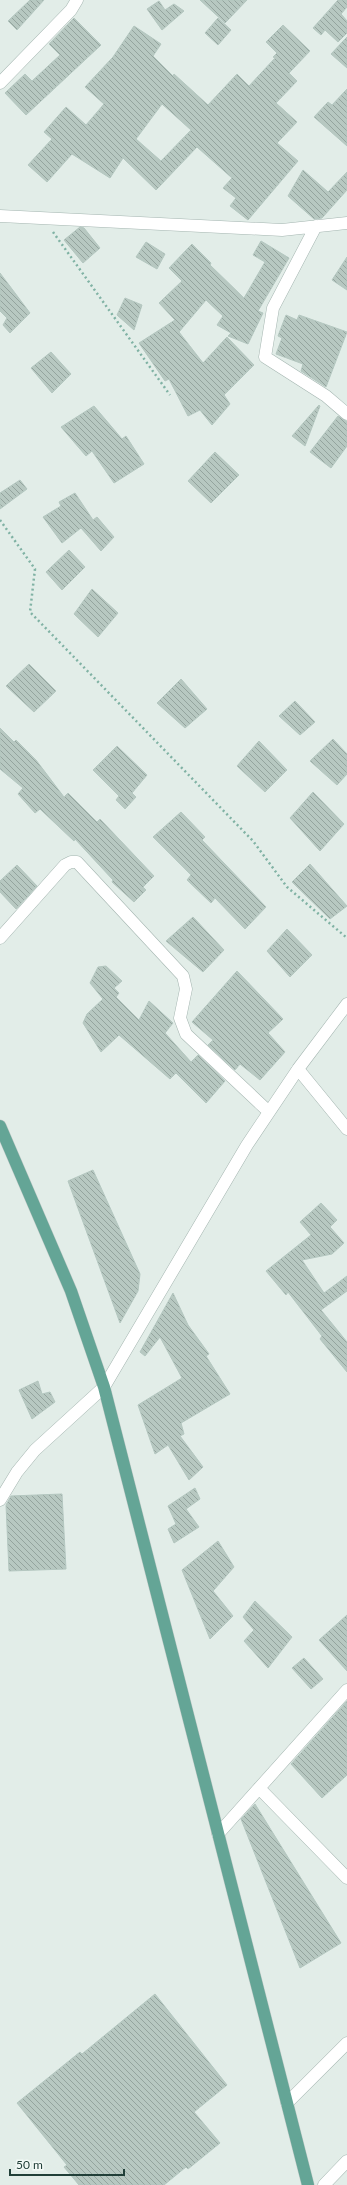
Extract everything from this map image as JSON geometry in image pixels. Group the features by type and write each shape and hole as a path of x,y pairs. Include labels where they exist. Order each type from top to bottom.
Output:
{"main road":[{"path":"0,1126 71,1291 104,1387 308,2185"}],"street":[{"path":"0,83 71,10 77,0"},
{"path":"0,216 282,230 347,223"},
{"path":"316,226 273,308 265,357 326,396 347,414"},
{"path":"0,938 65,865 71,862 77,862 183,976 186,989 180,1018 186,1034 269,1112"},
{"path":"0,1500 17,1472 35,1450 104,1387 247,1145 298,1069 347,1004"},
{"path":"298,1069 347,1129"},
{"path":"218,1834 347,1690"},
{"path":"259,1788 347,1878"},
{"path":"287,2103 347,2043"},
{"path":"324,2185 347,2161"}],"path":[{"path":"43,219 170,395"},
{"path":"0,520 35,569 30,612 253,841 287,887 347,938"}],"building":[{"path":"30,0 44,0 17,30 8,21"},
{"path":"200,0 247,0 225,23"},
{"path":"338,0 347,0 347,7 341,14 347,21 347,33 338,42 325,30 321,35 313,28"},
{"path":"159,1 165,10 174,4 184,11 162,30 147,9"},
{"path":"74,18 101,45 26,115 5,93 25,74 32,81 60,55 49,44"},
{"path":"218,18 231,30 218,45 205,33"},
{"path":"283,25 310,51 289,73 297,81 276,103 297,122 277,143 298,161 248,220 230,206 236,198 223,188 232,178 197,147 156,190 123,158 110,178 72,154 47,182 28,165 52,139 44,132 66,107 86,125 104,104 85,87 113,57 134,26 161,44 153,56 173,76 174,74 208,105 237,74 249,86 275,58 273,57 277,53 266,42","holes":["162,104 191,130 161,161 136,139"]},
{"path":"347,37 347,68 331,54"},
{"path":"347,89 347,146 314,117 328,102 332,105"},
{"path":"303,170 328,192 347,172 347,190 322,218 314,219 288,196"},
{"path":"80,227 84,228 100,248 83,263 64,240"},
{"path":"261,241 289,258 258,311 263,313 248,344 228,336 231,333 217,325 223,316 206,300 179,332 203,363 227,337 254,365 224,395 230,404 212,425 200,410 188,416 169,379 165,381 139,343 175,320 159,303 182,281 169,268 192,244 211,263 210,265 244,298 265,262 253,255"},
{"path":"146,242 165,254 157,269 136,257"},
{"path":"347,257 347,290 332,280"},
{"path":"0,273 30,313 10,333 3,325 7,318 0,311"},
{"path":"125,298 142,305 134,330 117,315"},
{"path":"286,315 297,320 299,315 347,332 326,387 301,371 303,364 276,354 282,338 278,336"},
{"path":"51,352 71,374 52,393 31,368"},
{"path":"319,405 320,406 305,446 292,436"},
{"path":"94,406 122,439 126,436 144,464 114,483 92,451 86,456 61,427"},
{"path":"338,416 347,422 347,446 331,468 310,452"},
{"path":"215,452 239,475 211,503 188,481"},
{"path":"20,480 27,489 0,509 0,493"},
{"path":"75,493 93,520 97,517 114,537 101,551 81,528 62,543 43,517 61,506 59,502"},
{"path":"69,550 85,567 62,590 46,572"},
{"path":"92,589 118,613 98,637 74,614"},
{"path":"29,664 56,691 34,712 6,686"},
{"path":"181,679 207,709 185,728 157,703"},
{"path":"295,701 315,722 300,735 279,716"},
{"path":"0,728 14,742 16,740 36,760 64,797 68,793 97,822 100,819 154,876 143,887 146,890 134,902 112,882 113,880 75,839 74,841 40,809 35,813 18,794 23,788 0,769"},
{"path":"333,739 347,754 347,774 337,785 310,761"},
{"path":"259,741 287,770 265,792 237,766"},
{"path":"117,746 147,775 132,793 136,797 125,809 116,800 119,796 93,770"},
{"path":"313,792 344,824 320,851 290,818"},
{"path":"181,812 205,837 202,840 266,907 245,929 215,898 211,903 187,880 191,875 153,837"},
{"path":"310,864 347,906 330,919 292,882"},
{"path":"17,865 37,886 16,909 0,892 0,881"},
{"path":"193,917 224,950 203,972 166,941"},
{"path":"287,929 312,955 290,977 267,951"},
{"path":"106,966 122,981 114,988 119,993 116,997 139,1020 149,1001 173,1023 165,1033 191,1062 198,1055 225,1081 206,1103 176,1073 170,1079 119,1035 101,1052 83,1023 87,1014 103,999 90,983 98,967"},
{"path":"237,971 283,1019 268,1033 285,1052 260,1080 240,1064 235,1070 208,1045 213,1040 192,1022"},
{"path":"93,1170 140,1274 138,1291 120,1323 68,1181"},
{"path":"321,1203 337,1220 330,1227 344,1243 332,1254 302,1260 324,1293 347,1276 347,1291 321,1310 347,1342 347,1372 320,1339 322,1336 288,1292 286,1295 266,1271 311,1235 300,1222"},
{"path":"173,1293 188,1325 209,1354 206,1356 230,1394 181,1423 184,1434 180,1436 203,1467 189,1480 168,1445 155,1454 138,1405 182,1378 160,1337 145,1356 140,1352"},
{"path":"38,1381 42,1394 50,1392 55,1402 32,1419 19,1390"},
{"path":"195,1488 200,1499 186,1509 199,1527 174,1543 168,1529 176,1524 168,1506"},
{"path":"62,1494 66,1569 9,1571 6,1505 11,1496"},
{"path":"218,1541 234,1567 213,1591 233,1616 210,1639 182,1570"},
{"path":"255,1601 292,1637 268,1668 244,1641 254,1630 243,1617"},
{"path":"347,1615 347,1671 319,1640"},
{"path":"304,1658 323,1679 311,1689 292,1668"},
{"path":"347,1701 347,1775 322,1798 291,1764"},
{"path":"255,1804 341,1943 300,1968 241,1819"},
{"path":"155,1994 227,2085 194,2112 220,2143 188,2169 186,2167 164,2185 79,2185 64,2167 67,2165 17,2103 80,2052 82,2054"}]}
